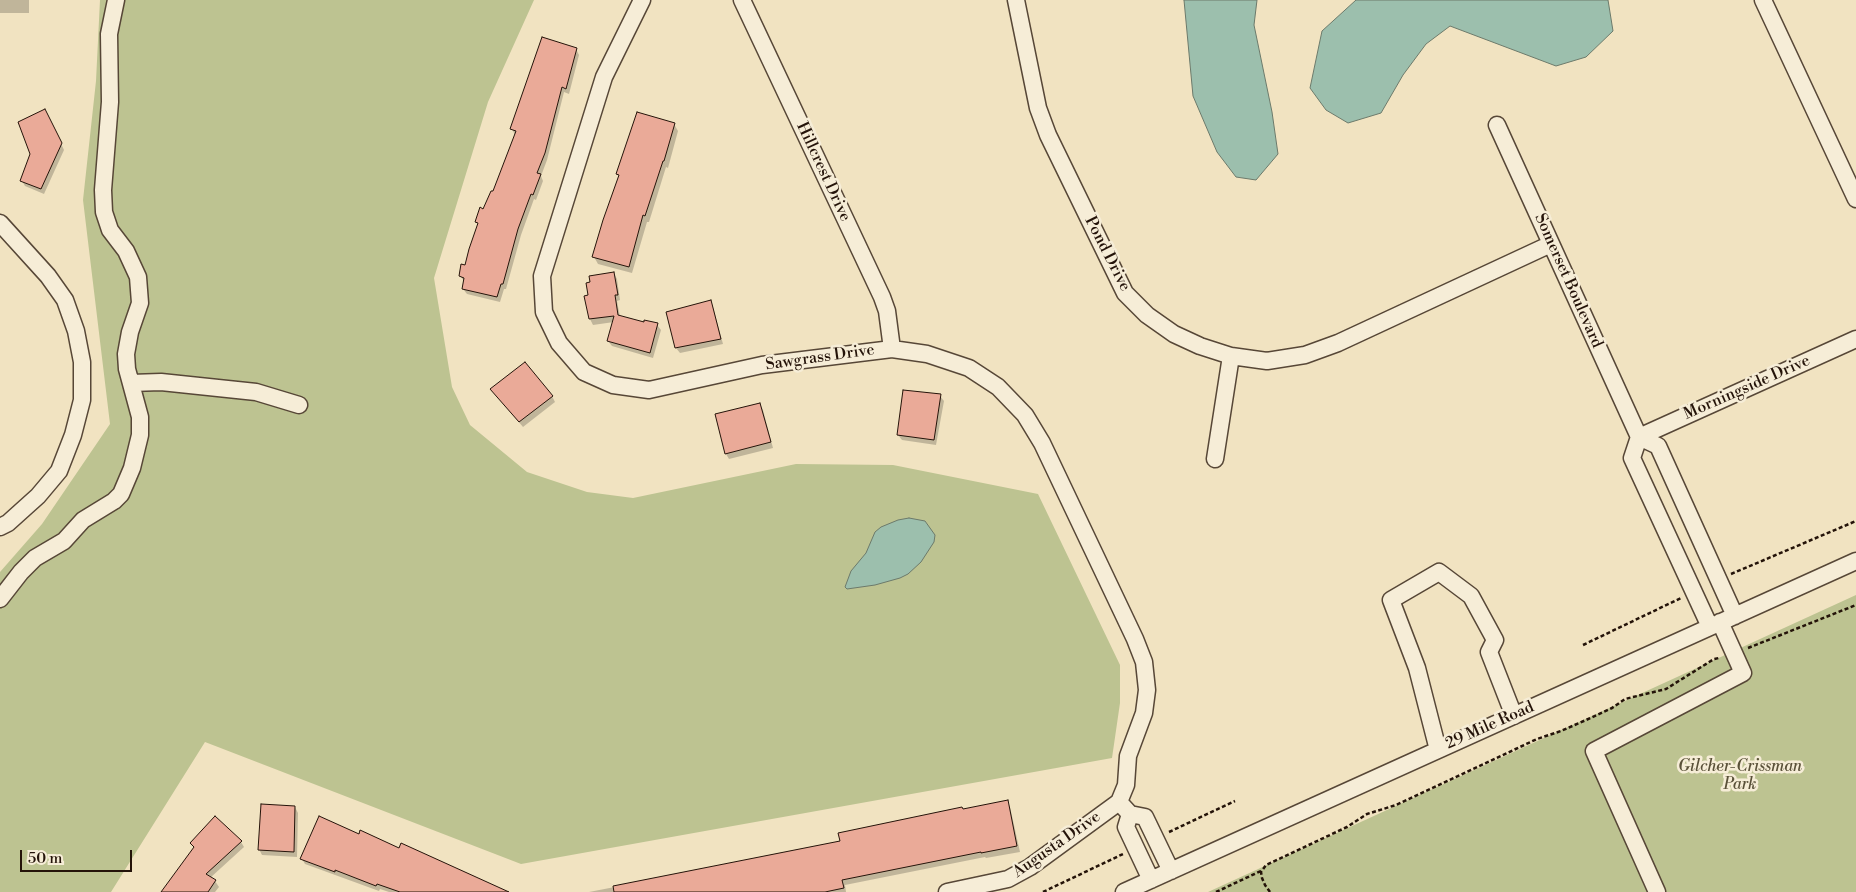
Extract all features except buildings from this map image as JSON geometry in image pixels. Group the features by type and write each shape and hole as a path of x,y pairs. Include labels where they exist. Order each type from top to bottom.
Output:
{"street":[{"path":"0,599 20,572 35,558 64,540 82,520 114,501 121,494 132,468 140,436 140,417 126,354 130,332 140,303 138,278 126,251 110,230 106,221 103,190 110,102 109,34 116,0"},
{"name":"Sawgrass Drive","path":"642,0 604,77 542,276 544,312 559,343 584,372 613,386 649,390 762,366 892,349 927,354 969,368 998,387 1025,415 1042,443 1135,639 1144,662 1147,690 1144,713 1128,756 1124,808"},
{"name":"Hillcrest Drive","path":"742,0 882,297 887,311 892,349"},
{"name":"Pond Drive","path":"1016,0 1038,108 1048,136 1125,293 1147,315 1174,334 1200,346 1231,356 1267,361 1305,355 1347,338 1551,244"},
{"path":"1763,0 1856,199"},
{"name":"Somerset Boulevard","path":"1497,126 1639,437"},
{"path":"0,223 48,276 64,300 76,331 82,362 82,400 73,435 59,471 38,496 8,523 0,527"},
{"name":"Morningside Drive","path":"1639,437 1856,340"},
{"path":"1215,459 1231,356"},
{"path":"131,383 162,382 256,392 299,405"},
{"path":"1657,892 1594,751 1743,673 1722,622 1682,498 1658,446 1639,437 1632,458 1656,510 1722,622"},
{"path":"1656,510 1682,498"},
{"name":"29 Mile Road","path":"1124,892 1856,561"},
{"path":"1438,750 1417,668 1391,600 1439,572 1472,596 1495,640 1489,652 1514,716"},
{"path":"1124,808 1145,817 1171,871"},
{"name":"Augusta Drive","path":"947,892 1008,880 1124,808 1126,827 1151,880"}],"path":[{"path":"1270,892 1264,885 1262,878 1266,865 1347,827 1367,814 1396,805 1537,739 1561,731 1612,708 1625,699 1666,689 1714,659 1734,654 1856,605"},
{"path":"1216,892 1263,870"}],"green space":[{"path":"100,0 534,0 488,102 434,278 452,387 470,425 527,472 587,492 633,498 796,464 893,465 1038,494 1120,665 1120,703 1112,758 521,864 205,742 111,892 0,892 0,572 42,524 110,424 83,200 96,81"},
{"name":"Gilcher-Crissman Park","path":"1856,595 1856,892 1208,892"}],"shaded area":[{"path":"1184,0 1257,0 1254,25 1272,112 1278,154 1256,180 1236,177 1217,152 1193,96"},
{"path":"1356,0 1608,0 1613,31 1586,57 1556,66 1450,26 1426,44 1403,75 1381,113 1348,123 1326,110 1310,88 1322,31"},
{"path":"909,518 925,521 935,535 934,542 921,562 908,574 900,578 875,585 847,589 845,587 851,571 866,553 875,532 881,527 898,520"}]}
